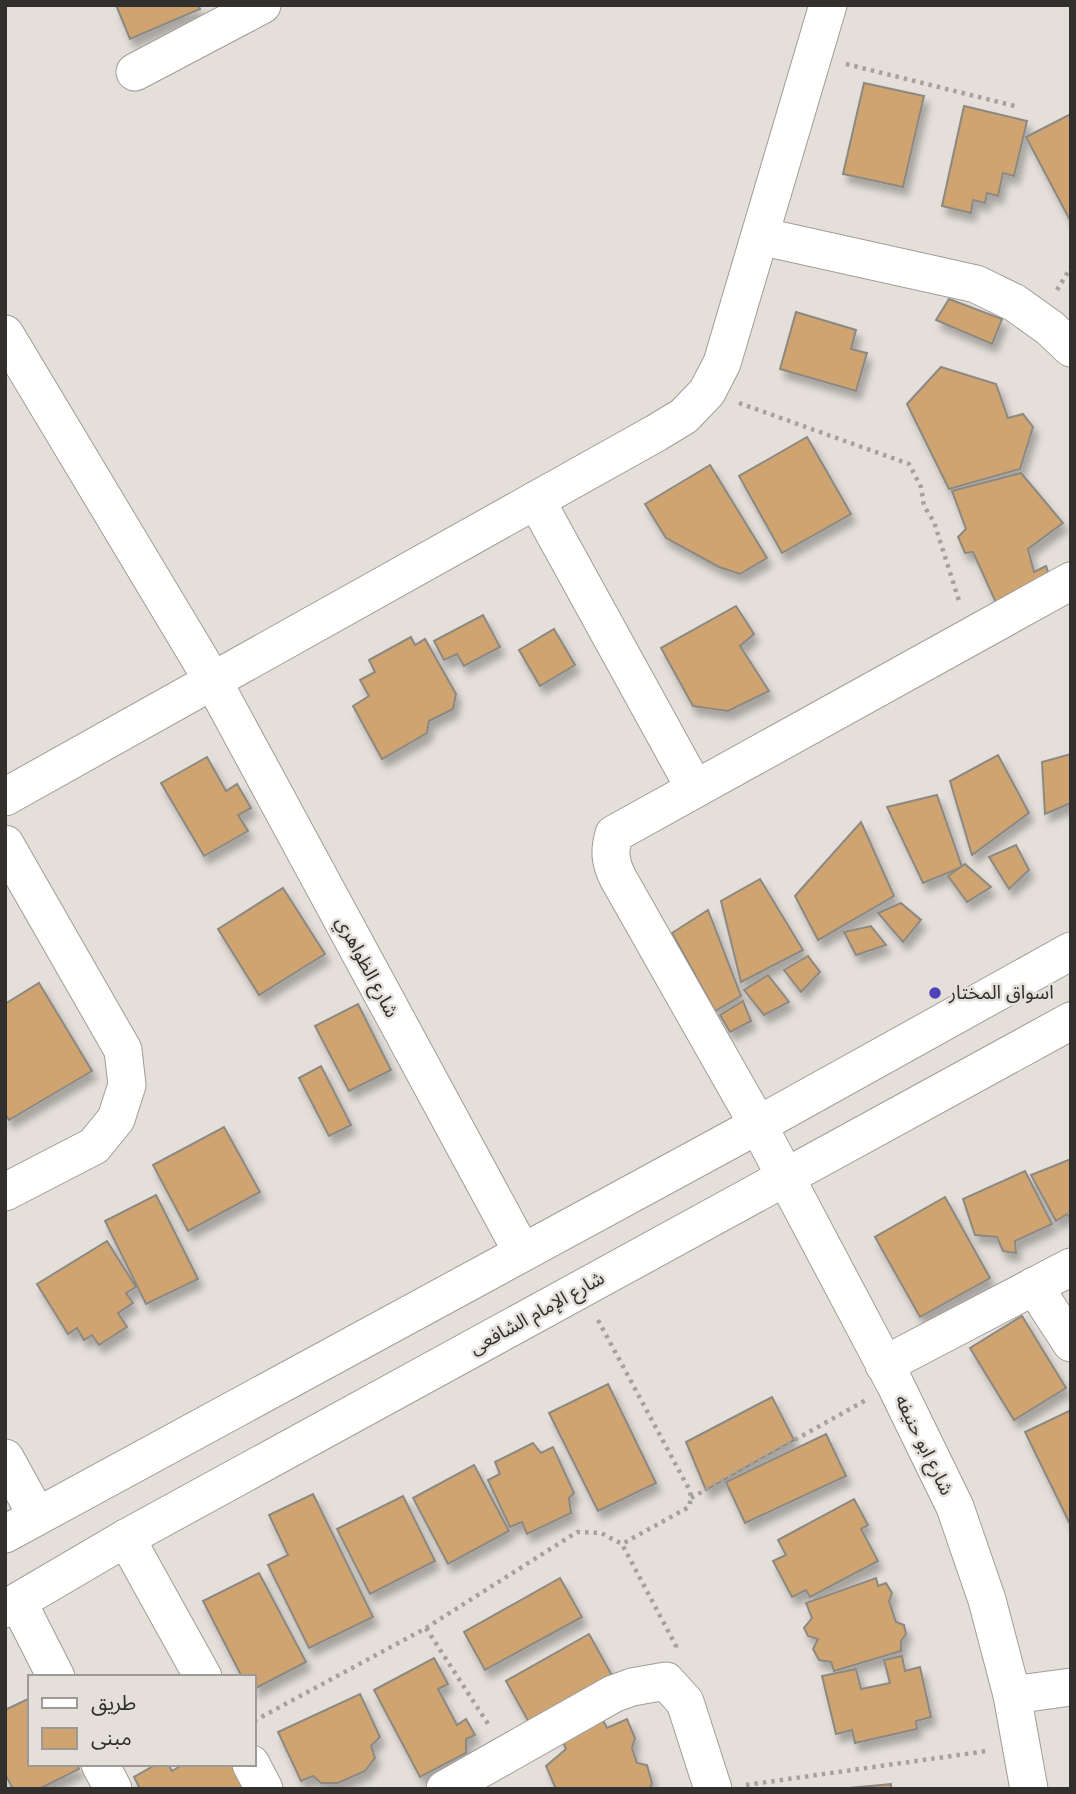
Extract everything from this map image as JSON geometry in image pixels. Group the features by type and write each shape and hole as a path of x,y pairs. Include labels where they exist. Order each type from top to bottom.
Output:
{"street":[{"path":"135,72 262,5"},
{"path":"5,797 684,416 707,392 722,363 828,5"},
{"path":"760,236 976,284 1015,303 1050,328 1071,348"},
{"name":"شارع الظواهري","path":"5,334 213,681 522,1252"},
{"path":"536,500 695,789 1071,581"},
{"name":"شارع ابو حنيفه","path":"695,789 614,834 610,849 611,864 758,1125 955,1507 987,1600 1012,1695 1029,1789"},
{"path":"5,844 123,1050 127,1085 116,1119 94,1146 5,1192"},
{"path":"5,1534 758,1125 1071,951"},
{"name":"شارع الإمام الشافعى","path":"12,1606 126,1538 1071,1021"},
{"path":"889,1375 1051,1298 1071,1267"},
{"path":"1051,1298 1071,1343"},
{"path":"5,1458 37,1516"},
{"path":"126,1538 203,1675"},
{"path":"12,1606 55,1675"},
{"path":"444,1789 613,1694 632,1687 666,1681 685,1702 723,1788"},
{"path":"1012,1695 1071,1687"},
{"path":"101,1766 113,1789"},
{"path":"252,1766 264,1789"}],"path":[{"path":"813,56 1019,107"},
{"path":"707,392 909,464 921,487 924,506 934,522 962,612"},
{"path":"581,1288 690,1491 690,1507 622,1544"},
{"path":"691,1498 889,1375"},
{"path":"256,1720 426,1628 577,1532 601,1533 622,1544 676,1646 675,1664 666,1681"},
{"path":"426,1628 508,1754"},
{"path":"723,1788 1022,1746"}],"building":[{"path":"116,5 198,5 200,9 130,39"},
{"path":"864,83 924,96 903,187 843,174"},
{"path":"964,106 1027,121 1014,176 1003,173 998,196 987,193 985,203 973,200 971,213 942,206"},
{"path":"1071,114 1071,222 1026,137"},
{"path":"949,299 1002,319 992,344 936,320"},
{"path":"796,312 856,330 851,349 867,353 856,391 780,369"},
{"path":"941,367 996,384 1008,418 1023,414 1033,427 1020,469 949,489 907,404"},
{"path":"807,437 851,514 782,553 739,476"},
{"path":"710,465 767,558 740,574 719,567 666,538 645,504"},
{"path":"1021,473 1063,523 1028,549 1034,572 1046,566 1053,587 998,607 973,552 965,553 958,537 966,529 952,491"},
{"path":"736,606 754,634 740,646 769,691 728,711 693,706 661,648"},
{"path":"483,615 500,647 464,666 457,654 444,660 434,641"},
{"path":"554,629 575,665 540,686 519,650"},
{"path":"411,637 415,645 425,639 456,694 453,709 429,721 427,733 382,759 353,706 369,696 360,680 375,672 369,660"},
{"path":"1071,754 1071,803 1045,814 1042,762"},
{"path":"998,755 1029,813 972,855 950,781"},
{"path":"207,757 226,791 237,784 251,808 238,815 248,831 204,856 161,783"},
{"path":"937,795 962,867 923,883 887,807"},
{"path":"861,822 894,896 818,940 795,896"},
{"path":"1016,845 1029,870 1009,889 989,857"},
{"path":"965,864 991,887 967,902 948,876"},
{"path":"760,879 803,950 741,982 721,901"},
{"path":"283,888 325,954 259,995 218,929"},
{"path":"901,903 921,920 903,942 878,913"},
{"path":"708,910 741,996 715,1011 672,933"},
{"path":"871,926 886,945 856,955 844,932"},
{"path":"808,956 820,972 801,992 784,970"},
{"path":"768,975 789,1002 764,1015 744,990"},
{"path":"39,983 92,1071 9,1120 5,1114 5,1004"},
{"path":"743,1001 751,1021 730,1032 720,1015"},
{"path":"358,1004 391,1070 349,1091 315,1026"},
{"path":"321,1066 351,1125 329,1136 299,1078"},
{"path":"224,1127 260,1192 188,1231 153,1165"},
{"path":"1071,1159 1071,1220 1067,1214 1056,1221 1031,1175"},
{"path":"1025,1171 1052,1224 1015,1241 1016,1253 1003,1251 997,1237 975,1235 963,1199"},
{"path":"156,1195 198,1279 146,1304 105,1221"},
{"path":"945,1197 990,1278 920,1317 875,1237"},
{"path":"107,1241 136,1287 126,1293 133,1303 118,1313 127,1327 99,1345 92,1335 84,1340 77,1328 68,1334 37,1284"},
{"path":"1022,1316 1066,1388 1014,1420 970,1348"},
{"path":"608,1384 656,1483 598,1511 549,1413"},
{"path":"772,1397 794,1440 706,1490 686,1442"},
{"path":"1071,1410 1071,1526 1025,1432"},
{"path":"826,1434 846,1476 745,1523 726,1482"},
{"path":"533,1443 541,1453 553,1447 574,1493 569,1498 571,1513 527,1534 522,1522 510,1527 488,1480 500,1474 495,1462"},
{"path":"474,1465 509,1531 448,1564 413,1498"},
{"path":"313,1494 373,1617 309,1648 268,1565 288,1555 269,1515"},
{"path":"403,1496 435,1561 370,1594 337,1529"},
{"path":"854,1499 868,1525 861,1529 878,1561 810,1597 806,1590 792,1597 773,1561 786,1555 778,1540"},
{"path":"259,1573 306,1662 256,1688 256,1675 241,1675 203,1601"},
{"path":"560,1578 582,1617 485,1670 464,1632"},
{"path":"876,1578 878,1586 886,1583 892,1593 889,1601 896,1622 904,1625 906,1634 901,1641 901,1651 834,1671 831,1662 819,1660 813,1649 818,1639 808,1636 804,1628 812,1618 806,1603"},
{"path":"589,1634 614,1679 531,1726 506,1681"},
{"path":"902,1656 905,1671 920,1667 931,1717 916,1721 917,1729 855,1743 852,1730 836,1734 822,1676 856,1669 861,1689 890,1683 884,1660"},
{"path":"434,1658 448,1684 438,1689 457,1725 466,1719 475,1735 466,1739 466,1753 420,1777 374,1690"},
{"path":"360,1694 380,1737 371,1746 375,1758 365,1771 338,1783 321,1783 313,1776 301,1781 278,1732"},
{"path":"28,1699 28,1766 78,1766 79,1769 39,1789 13,1789 5,1774 5,1710"},
{"path":"602,1718 607,1728 627,1719 635,1738 632,1748 637,1763 647,1765 652,1783 650,1789 556,1789 546,1766 566,1749 561,1737"},
{"path":"153,1766 169,1766 172,1771 181,1766 236,1766 246,1789 140,1789 134,1777"},
{"path":"891,1784 891,1789 838,1789"}],"place":[{"name":"اسواق المختار","path":"935,993"}]}
